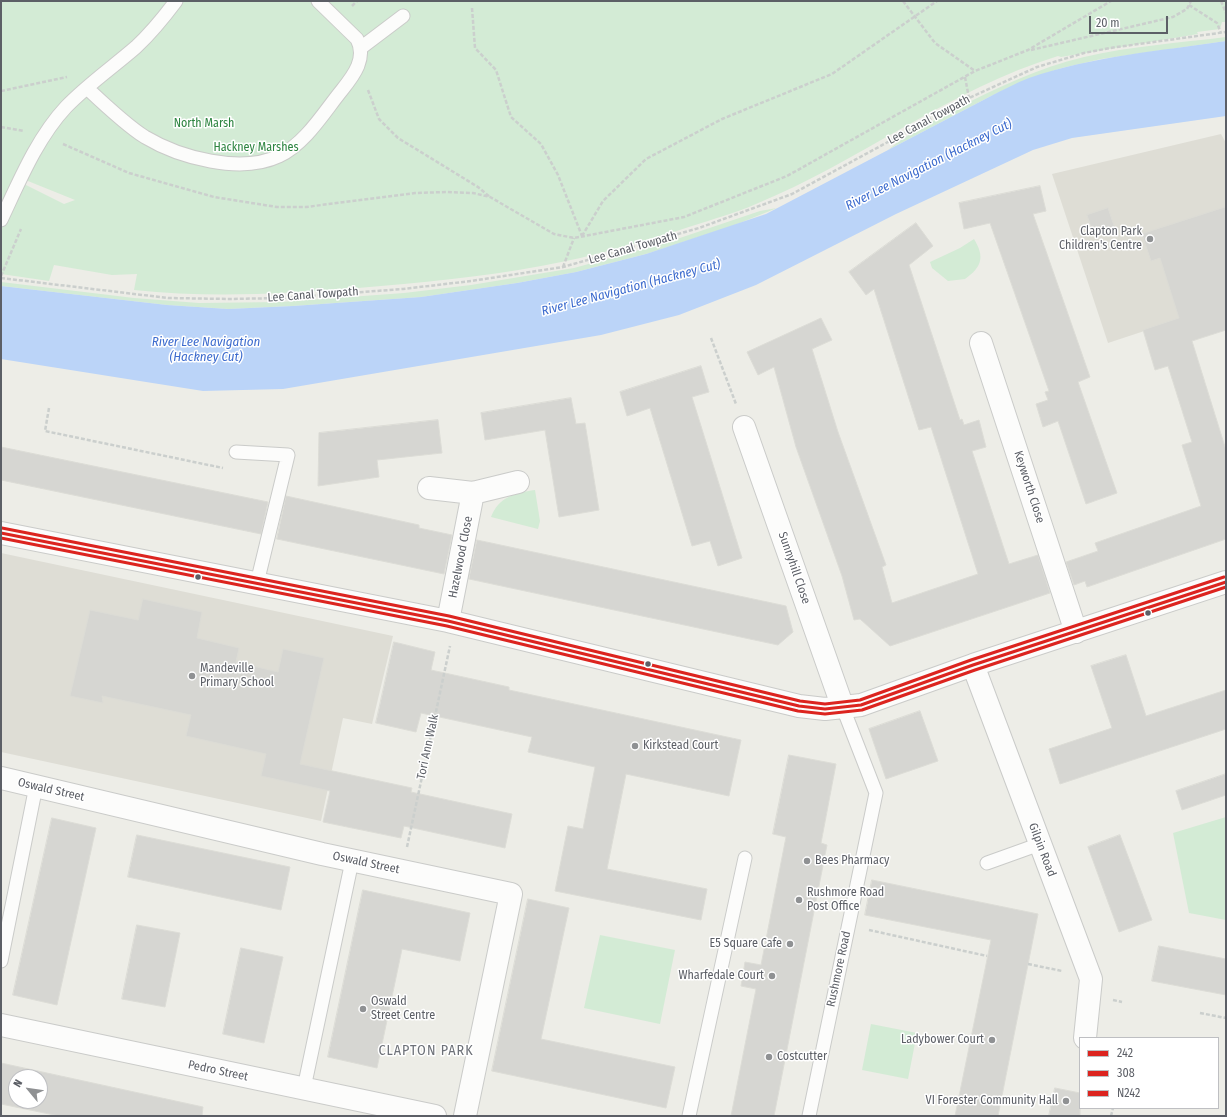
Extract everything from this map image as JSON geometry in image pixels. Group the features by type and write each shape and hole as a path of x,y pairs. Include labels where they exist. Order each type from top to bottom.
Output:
{"street":[{"name":"Keyworth Close","path":"981,342 1076,632"},
{"name":"Sunnyhill Close","path":"744,427 843,708"},
{"path":"429,488 473,493 518,482"},
{"name":"Hazelwood Close","path":"451,622 473,493"},
{"path":"1,533 451,622 798,706 843,708 861,705 973,665 1226,582"},
{"name":"Gilpin Road","path":"973,665 1091,979 1085,1037"},
{"name":"Oswald Street","path":"1,778 352,860 511,894 465,1116"},
{"name":"Pedro Street","path":"1,1025 435,1116"}],"lane":[{"path":"2,218 44,135 67,106 136,46 161,21 176,1"},
{"path":"318,1 350,31 362,47"},
{"path":"88,88 135,130 154,142 203,159 224,164 246,165 278,156 300,142 350,81 359,66 362,47 403,16"},
{"path":"236,452 288,455 257,583"},
{"name":"Rushmore Road","path":"809,1116 876,793 843,708"},
{"path":"1,961 36,786"},
{"path":"988,863 1040,844"},
{"path":"689,1116 745,858"},
{"path":"304,1088 352,860"}],"path":[{"path":"903,1 935,44 975,71"},
{"path":"582,237 603,201 646,159 722,119 832,74 937,1"},
{"path":"1028,50 1111,1"},
{"path":"359,66 379,119 398,138 478,187 490,197 554,234 574,238 684,217 787,176 975,71 1028,50 1173,17 1187,9 1191,1"},
{"path":"1220,1 1226,13"},
{"path":"1190,5 1217,23 1221,33"},
{"path":"472,8 475,48 496,70 511,117 541,144 558,175 582,237"},
{"name":"Lee Canal Towpath","path":"1,276 168,298 230,299 281,298 403,289 471,281 562,267 699,228 792,194 969,98 1024,72 1084,53 1226,32"},
{"path":"1,92 70,76"},
{"path":"965,76 969,98"},
{"path":"44,135 129,173 214,196 254,204 277,207 306,207 415,193 446,192 473,193 490,197"},
{"path":"562,267 574,238"},
{"path":"711,338 744,427"},
{"path":"49,408 45,431 232,470 236,452"},
{"name":"Tori Ann Walk","path":"402,871 451,622"},
{"path":"848,926 987,956"},
{"path":"1200,1013 1226,1018"}],"shaded area":[{"name":"Clapton Park Children's Centre","path":"1221,134 1226,143 1226,304 1108,343 1052,174"},
{"name":"Mandeville Primary School","path":"1,553 393,636 372,724 343,718 321,821 1,752"}],"green space":[{"name":"North Marsh","path":"1,1 1226,1 1226,22 1222,22 1220,29 1061,57 1058,56 1018,70 942,106 832,167 794,187 756,204 655,238 579,258 518,270 427,282 330,290 246,294 190,294 134,290 137,274 112,275 54,265 49,281 1,274","holes":["18,177 75,200 64,204 24,184"]},
{"path":"1226,37 1226,41 1101,59 1062,68 1028,79 991,96 888,150 912,133 955,109 1002,86 1050,67 1084,57 1119,50"},
{"path":"777,208 730,227 646,254 576,272 517,283 421,297 228,309 167,305 1,286 1,282 134,298 199,303 281,302 404,293 471,285 574,268 668,242 760,211"},
{"path":"974,239 980,251 980,261 971,275 965,279 948,281 932,268 930,262 960,248"},
{"path":"535,490 540,521 538,529 491,517 494,510 503,500 520,493"},
{"path":"1226,817 1226,920 1189,913 1173,833"},
{"path":"600,935 675,950 660,1024 584,1008"},
{"path":"871,1024 917,1033 908,1079 862,1070"}],"water":[{"name":"River Lee Navigation (Hackney Cut)","path":"1226,41 1226,116 1072,138 1033,150 896,214 756,285 679,315 601,335 283,389 203,391 1,359 1,286 167,305 228,309 421,297 517,283 576,272 646,254 766,214 1014,84 1029,78 1078,64 1102,59"}],"building":[{"path":"1040,186 1046,211 1033,214 1090,377 1078,382 1117,493 1086,504 1058,421 1043,427 1036,404 1048,400 1045,392 1049,391 990,223 964,229 959,203"},
{"path":"1226,207 1226,330 1192,341 1226,450 1226,539 1087,587 1085,581 1074,585 1066,562 1098,551 1095,543 1201,506 1182,445 1192,442 1168,366 1155,370 1143,330 1179,318 1160,258 1151,261 1142,234"},
{"path":"1108,208 1115,229 1094,236 1087,215"},
{"path":"916,223 933,246 909,265 960,420 962,419 964,425 979,420 986,447 972,451 1009,564 1038,555 1050,593 890,646 860,619 854,620 842,576 796,447 774,367 758,375 747,352 821,318 832,340 812,349 838,432 886,565 882,567 892,603 978,574 931,427 919,430 874,289 866,295 849,272"},
{"path":"701,366 709,392 692,397 742,558 718,566 710,541 692,546 650,408 627,416 620,392"},
{"path":"571,398 576,424 585,423 599,510 559,517 545,430 485,440 481,413"},
{"path":"438,420 442,453 377,460 379,477 318,486 319,433"},
{"path":"1,447 268,502 261,534 1,480"},
{"path":"286,496 419,525 419,528 452,535 444,574 277,539"},
{"path":"477,540 786,606 793,632 778,645 469,579"},
{"path":"143,599 202,612 197,638 239,648 236,662 278,672 283,649 324,658 300,764 412,788 411,792 512,814 505,848 404,826 401,838 323,822 330,791 261,776 266,754 186,736 191,715 102,696 103,703 70,696 90,610 138,620"},
{"path":"394,642 435,652 431,670 509,687 509,690 741,740 729,796 626,774 607,869 707,889 701,920 555,891 568,826 583,829 595,767 528,752 532,737 421,713 416,732 376,723"},
{"path":"1126,655 1146,716 1226,690 1226,729 1060,784 1049,749 1112,728 1091,666"},
{"path":"920,711 938,761 886,779 869,729"},
{"name":"Wharfedale Court","path":"789,755 836,764 821,843 827,845 774,1116 731,1116 756,989 741,986 745,962 761,965 786,837 773,834"},
{"path":"1226,774 1226,795 1182,810 1176,791"},
{"path":"52,818 96,828 57,1005 13,995"},
{"path":"137,835 290,867 281,910 128,877"},
{"path":"1120,835 1152,920 1119,932 1088,847"},
{"name":"Ladybower Court","path":"872,880 1038,914 998,1116 955,1116 991,940 865,915"},
{"name":"Oswald Street Centre","path":"363,890 470,913 460,961 402,949 377,1068 328,1057"},
{"path":"528,899 569,908 541,1039 675,1067 666,1108 492,1071"},
{"path":"137,925 180,933 165,1007 122,999"},
{"path":"1159,946 1226,959 1226,995 1152,981"},
{"path":"241,948 283,957 264,1043 223,1034"},
{"path":"1,1063 29,1069 8,1069 8,1105 1,1104"},
{"path":"48,1073 203,1107 202,1116 59,1116 25,1109 48,1109"},
{"name":"VI Forester Community Hall","path":"1055,1088 1079,1093 1080,1116 1049,1116"}],"transit line":[{"name":"N242","path":"2,528 449,616 800,701 825,704 860,700 971,660 1224,577"},
{"name":"242","path":"1,533 448,621 799,706 825,709 861,705 973,665 1226,582"},
{"name":"308","path":"1,538 447,626 798,711 825,714 862,710 975,670 1226,587"}],"place":[{"name":"Clapton Park Children's Centre","path":"1150,239"},
{"name":"Mandeville Primary School","path":"192,676"},
{"name":"Kirkstead Court","path":"635,746"},
{"name":"Bees Pharmacy","path":"807,861"},
{"name":"Rushmore Road Post Office","path":"799,900"},
{"name":"E5 Square Cafe","path":"790,944"},
{"name":"Wharfedale Court","path":"772,976"},
{"name":"Oswald Street Centre","path":"363,1009"},
{"name":"Ladybower Court","path":"992,1040"},
{"name":"Costcutter","path":"769,1057"},
{"name":"VI Forester Community Hall","path":"1066,1101"}],"district":[{"name":"CLAPTON PARK","path":"426,1051"}],"park label":[{"name":"Hackney Marshes","path":"256,148"}]}
